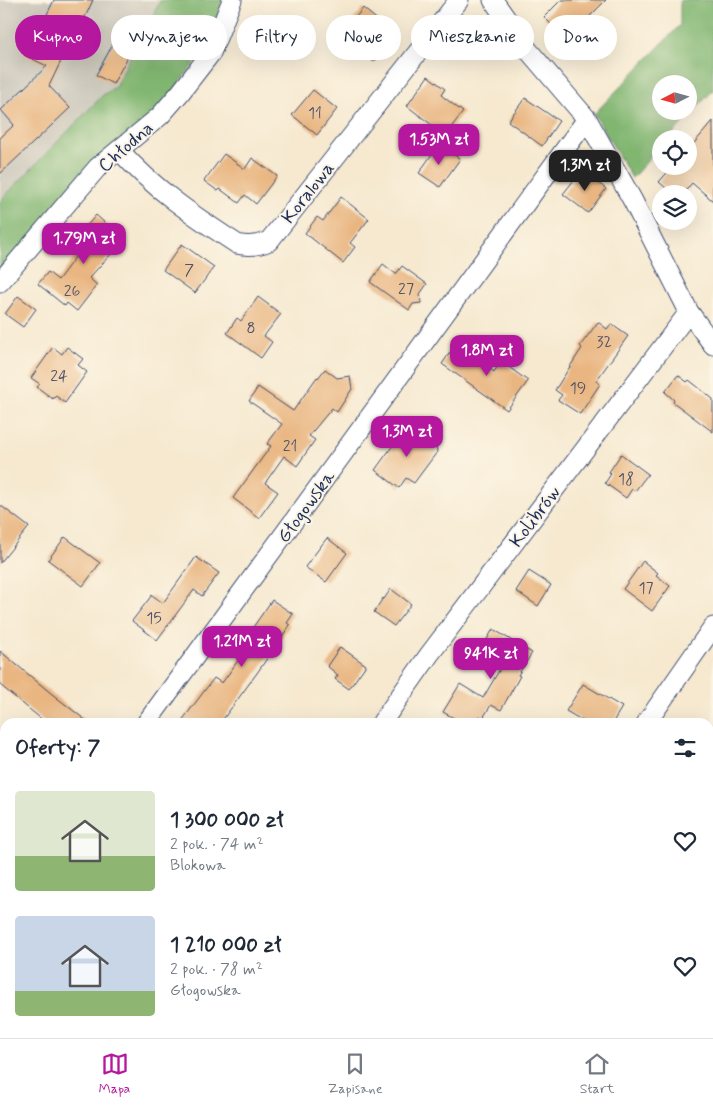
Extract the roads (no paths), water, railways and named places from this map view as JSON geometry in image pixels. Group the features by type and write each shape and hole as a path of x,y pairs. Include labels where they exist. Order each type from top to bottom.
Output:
{"street":[{"name":"Chłodna","path":"0,282 98,167 160,116 180,93 211,53 232,0"},
{"name":"Koralowa","path":"120,150 136,169 189,212 237,244 245,246 261,244 269,240 459,0"},
{"path":"492,0 528,50 587,120 633,201 689,312 713,345"},
{"name":"Głogowska","path":"150,718 587,120"},
{"name":"Kolibrów","path":"385,718 429,655 689,312"},
{"path":"651,718 713,627"}]}
